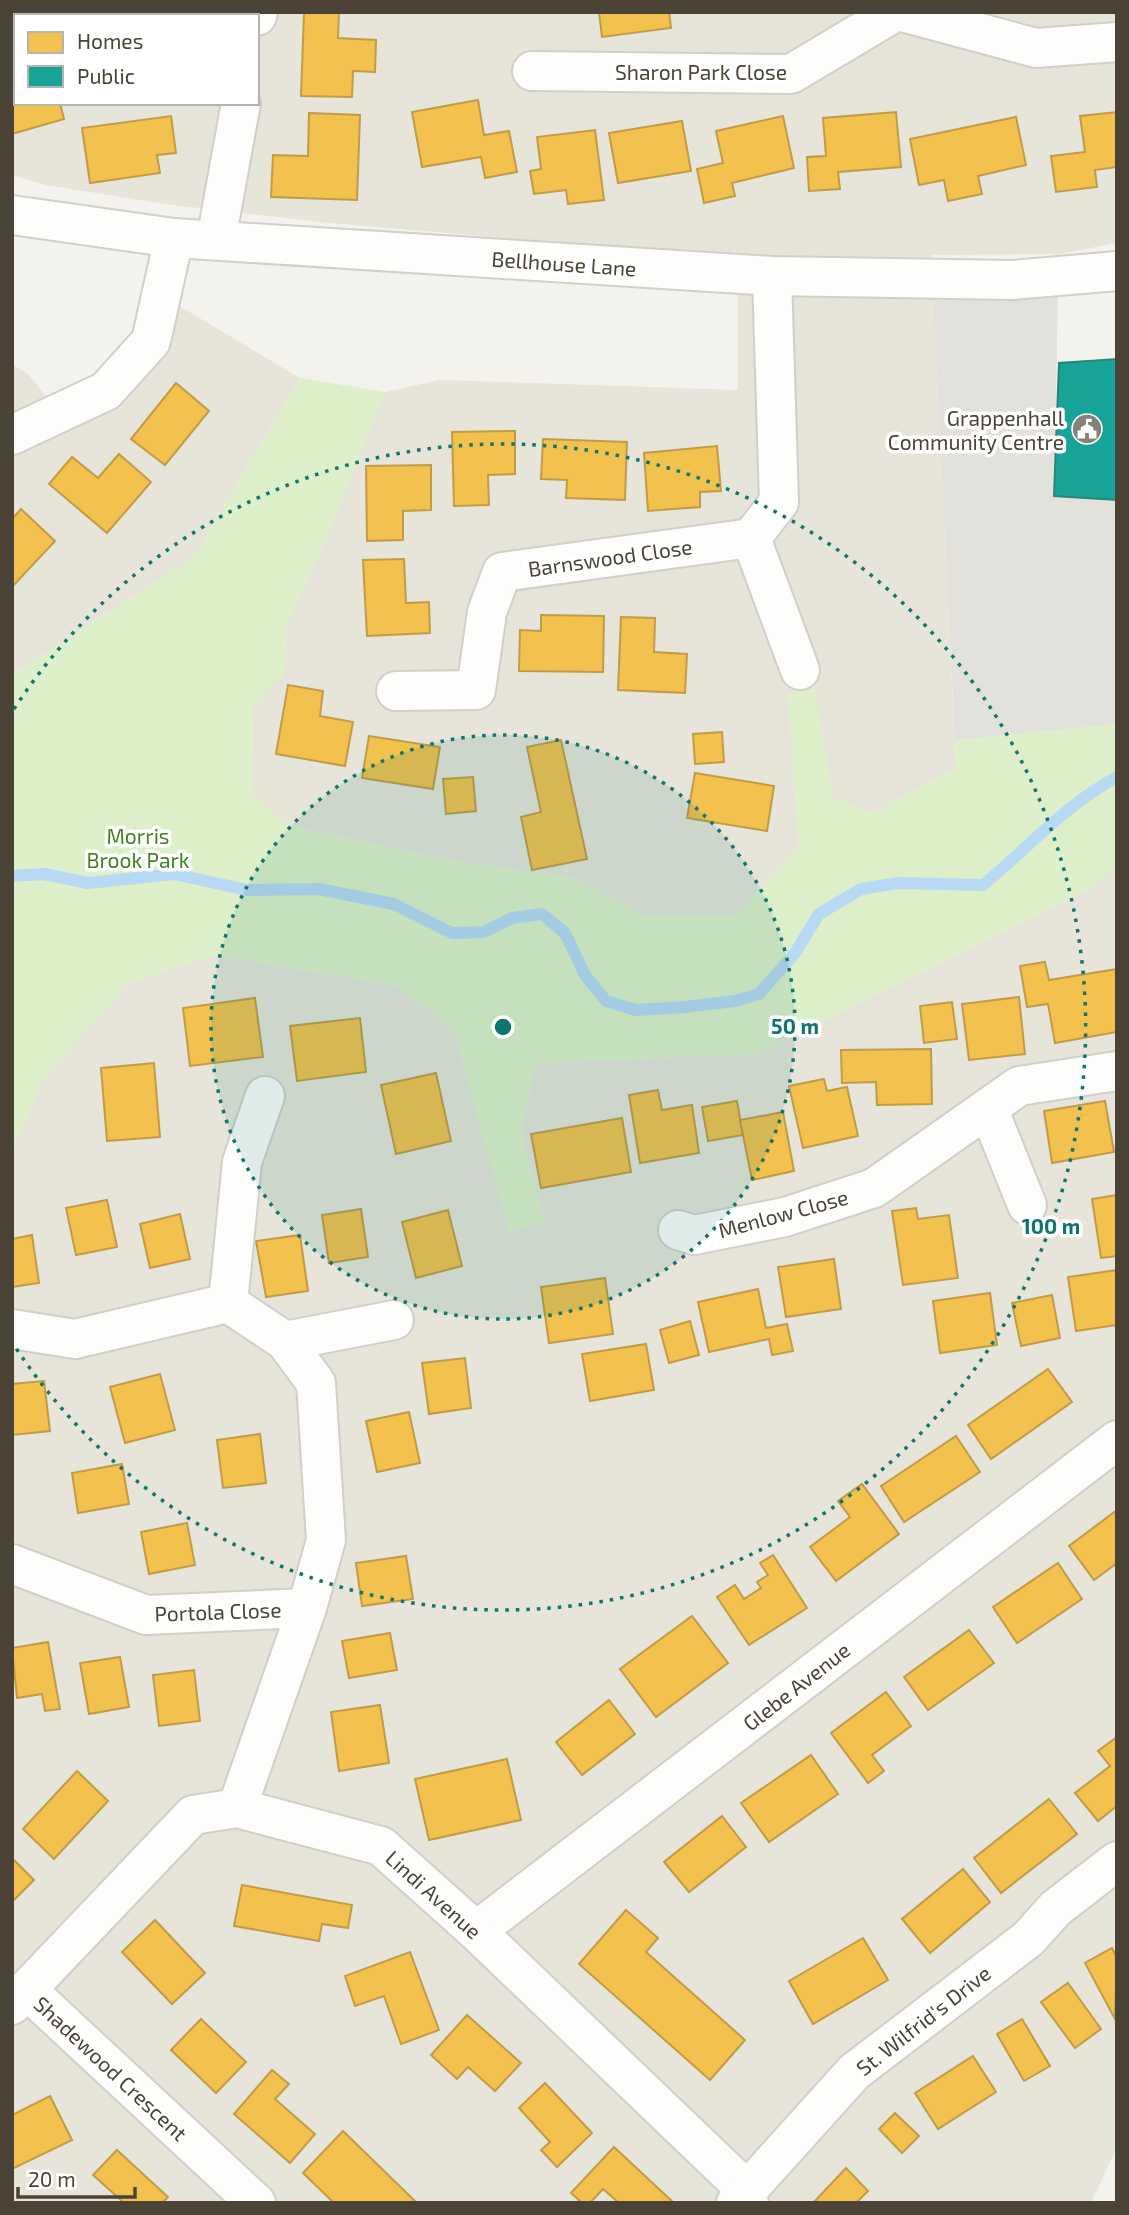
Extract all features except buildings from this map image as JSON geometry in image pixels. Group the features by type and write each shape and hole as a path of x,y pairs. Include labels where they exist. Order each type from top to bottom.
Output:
{"street":[{"name":"Sharon Park Close","path":"532,71 791,74 895,12"},
{"path":"902,12 1036,48 1117,42"},
{"path":"216,240 241,105"},
{"name":"Bellhouse Lane","path":"12,215 174,238 772,276 1012,280 1117,271"},
{"path":"12,435 106,391 151,341 174,238"},
{"path":"772,276 779,502 751,538 800,670"},
{"name":"Barnswood Close","path":"396,691 476,690 487,612 502,572 751,538"},
{"name":"Menlow Close","path":"678,1230 695,1235 785,1217 874,1188 1019,1086 1117,1071"},
{"path":"12,1329 75,1339 228,1303 242,1162 265,1096"},
{"path":"988,1108 1027,1205"},
{"name":"Portola Close","path":"228,1303 285,1341 316,1383 326,1540 307,1608 237,1808"},
{"path":"285,1341 394,1320"},
{"name":"Glebe Avenue","path":"476,1931 1117,1440"},
{"name":"Portola Close","path":"12,1563 146,1615 307,1608"},
{"name":"Lindi Avenue","path":"19,1997 192,1815 237,1808 381,1846 476,1931 737,2181 743,2200"},
{"name":"St. Wilfrid's Drive","path":"743,2200 854,2073 1028,1939 1056,1908 1117,1861"},
{"name":"Shadewood Crescent","path":"19,1997 256,2203"}],"shaded area":[{"path":"12,12 1117,12 1117,243 1059,254 931,255 956,768 872,813 833,798 813,682 788,695 799,847 736,915 642,915 572,878 454,861 290,826 252,793 253,706 285,673 286,626 324,544 385,392 440,380 738,390 738,258 320,222 165,204 46,185 12,175"},
{"path":"1058,292 1054,496 1117,500 1117,724 955,740 933,300"},
{"path":"176,304 300,378 193,558 12,674 12,364 28,374 69,425"},
{"path":"1117,865 1117,2147 1091,2203 12,2203 12,1151 42,1081 127,984 213,955 396,985 454,1030 510,1231 544,1222 521,1132 535,1063 755,1054 1095,887"}],"green space":[{"name":"Morris Brook Park","path":"300,378 385,392 324,544 286,626 285,673 253,706 252,792 290,826 454,861 572,878 642,915 736,915 799,847 788,695 813,681 833,797 872,813 956,768 955,740 1117,724 1117,865 1095,887 755,1054 535,1063 521,1132 544,1222 509,1232 454,1030 396,985 213,955 127,984 42,1081 12,1151 12,674 193,558"}],"waterway":[{"path":"12,876 44,874 88,883 174,874 247,890 319,889 394,904 452,933 484,932 512,918 542,914 565,933 585,975 606,1001 636,1010 685,1007 735,1001 759,994 795,953 819,914 861,889 898,883 983,885 1080,800 1117,777"}],"place":[{"name":"Grappenhall Community Centre","path":"1087,429"}]}
